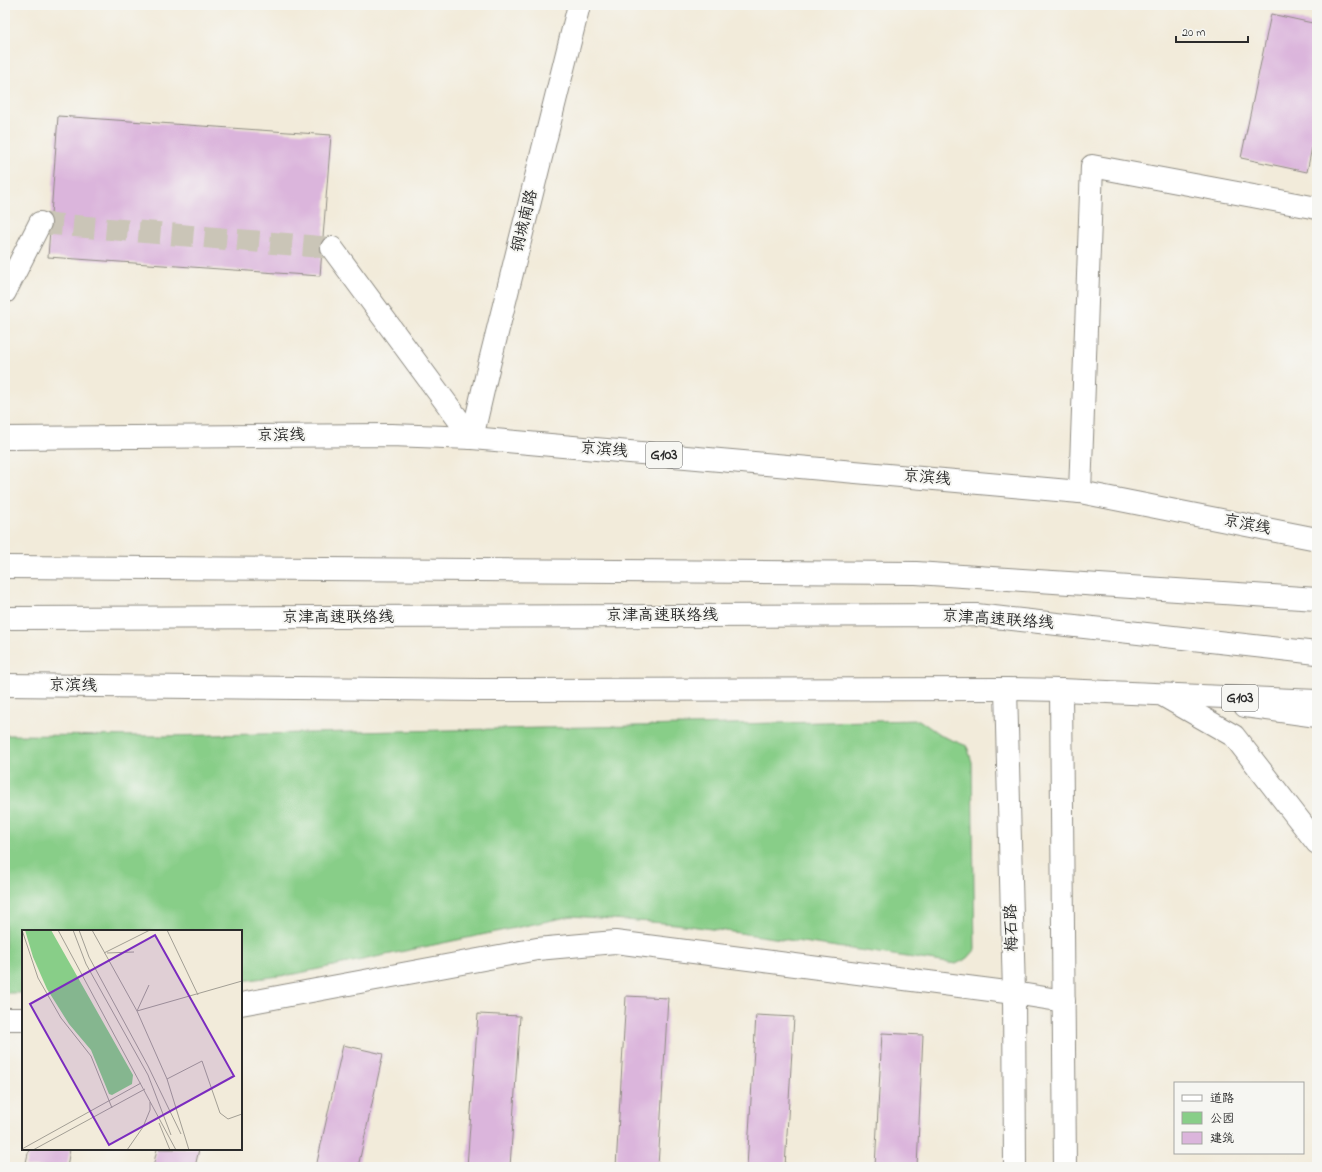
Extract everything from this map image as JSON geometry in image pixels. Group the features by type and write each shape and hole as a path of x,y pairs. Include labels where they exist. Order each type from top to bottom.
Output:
{"main road":[{"name":"钢城南路","path":"472,438 579,5"},
{"path":"1080,492 1092,166 1317,208"},
{"path":"5,292 40,223"},
{"path":"332,248 472,438"},
{"name":"京滨线","path":"5,438 383,435 472,438 1080,492 1317,539"},
{"path":"5,567 916,573 1317,599"},
{"name":"京津高速联络线","path":"5,618 976,615 1317,653"},
{"name":"京滨线","path":"5,685 480,690 1006,689 1317,701"},
{"name":"梅石路","path":"1006,689 1014,993 1014,1167"},
{"path":"1061,690 1065,1167"},
{"path":"1163,695 1317,716"},
{"path":"1163,695 1234,736 1317,843"},
{"path":"242,1004 537,949 615,942 1014,993 1064,1001"},
{"path":"5,1019 22,1019"}],"green space":[{"path":"919,720 942,736 967,746 972,762 975,950 968,958 956,964 676,924 572,916 295,974 242,981 242,930 22,930 22,993 5,993 5,735 165,736"}],"building":[{"path":"1271,14 1317,24 1317,122 1307,172 1241,158"},
{"path":"58,116 331,135 320,276 48,257"},
{"path":"626,996 668,998 658,1167 616,1167"},
{"path":"478,1014 520,1016 510,1167 467,1167"},
{"path":"756,1015 794,1017 785,1167 747,1167"},
{"path":"882,1033 923,1035 917,1167 875,1167"},
{"path":"343,1045 383,1054 358,1167 316,1167"},
{"path":"29,1150 70,1150 67,1167 25,1167"},
{"path":"157,1150 199,1150 195,1167 153,1167"}],"tunnel":[{"path":"40,223 332,248"}]}
